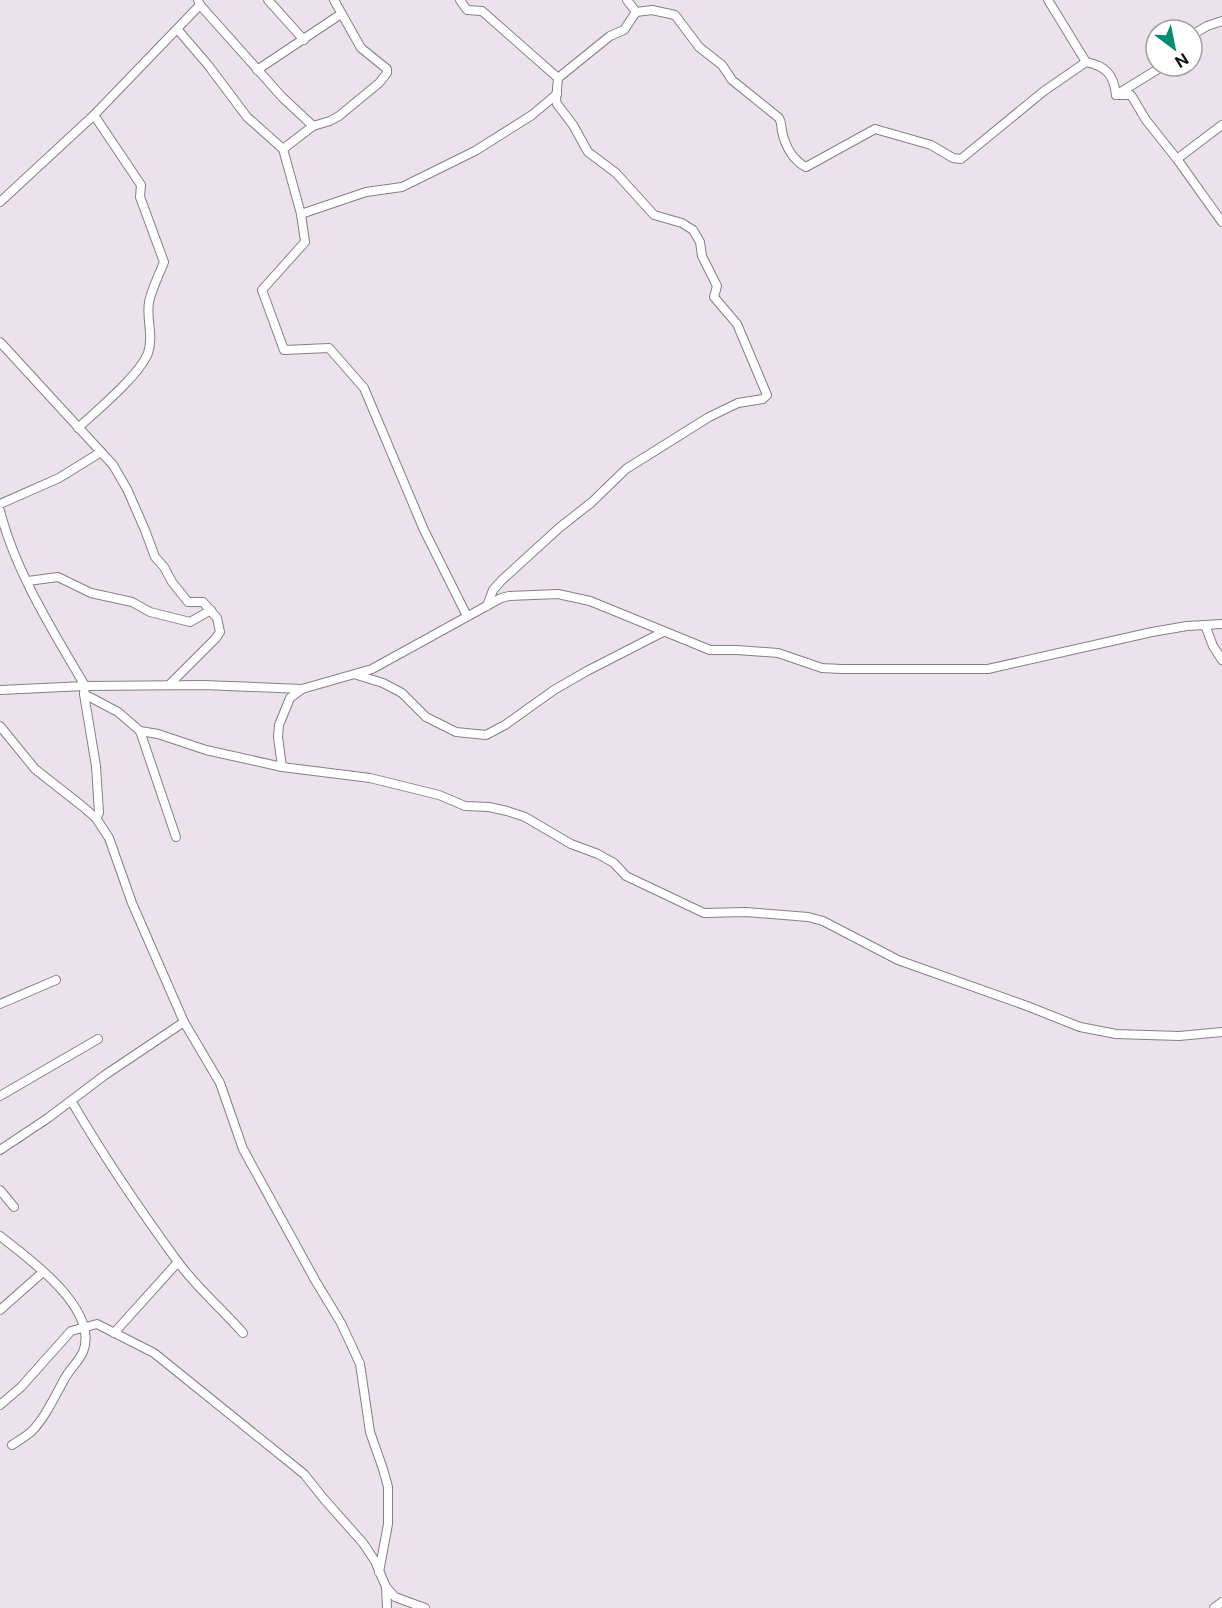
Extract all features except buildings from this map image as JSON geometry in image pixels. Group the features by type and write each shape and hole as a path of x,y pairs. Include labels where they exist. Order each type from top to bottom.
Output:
{"street":[{"path":"268,0 304,40"},
{"path":"283,149 313,126 330,122 339,116 379,83 387,73 387,69 360,48 334,0"},
{"path":"460,0 467,10 482,11 558,78 557,104 573,124 588,152 616,173 654,215 682,222 693,230 700,242 702,256 717,286 714,297 737,324 767,395 763,399 738,403 709,417 626,469 592,502 559,528 502,580 493,590 487,606"},
{"path":"627,0 636,12"},
{"path":"1048,0 1086,62"},
{"path":"0,202 94,115 178,30 199,2 282,97 313,126"},
{"path":"558,78 610,36 624,30 636,12 652,10 675,15 699,47 722,65 732,80 778,118 782,123 784,140 790,153 806,167 875,129 931,146 953,158 961,159 1044,91 1086,62 1100,64 1115,81 1116,95"},
{"path":"258,70 341,14"},
{"path":"1204,28 1222,21"},
{"path":"178,30 247,117 283,149 301,214 305,242 262,290 284,351 329,348 364,388 424,530 467,616"},
{"path":"1116,95 1144,78"},
{"path":"301,214 366,192 402,187 475,151 532,115 558,94"},
{"path":"1116,95 1131,95 1146,120 1222,222"},
{"path":"78,428 117,392 144,360 148,352 151,330 149,303 164,262 140,197 141,185 94,115"},
{"path":"1177,159 1222,124"},
{"path":"0,342 113,465 146,530 155,557 164,567 172,582 188,602 203,602 217,618 220,632 169,686"},
{"path":"0,504 59,478 101,452"},
{"path":"0,511 3,530 84,690 96,766 99,813 96,818"},
{"path":"28,581 58,577 91,593 132,602 150,612 190,622 211,610"},
{"path":"0,690 84,690 169,686 302,689 372,669 467,616 509,596 558,594 590,601 710,650 778,653 822,668 988,669 1152,632 1222,624"},
{"path":"190,622 203,602"},
{"path":"1205,625 1213,646 1222,660"},
{"path":"357,675 384,683 402,693 426,717 456,732 486,735 505,725 554,690 663,632"},
{"path":"282,767 279,725 290,698 302,689"},
{"path":"84,690 118,712 140,732 176,837"},
{"path":"0,726 35,769 96,818 109,838 132,903 184,1022 220,1083 243,1149 341,1323 360,1364 370,1432 388,1488 388,1524 379,1572"},
{"path":"140,732 158,734 206,750 282,767 370,778 439,795 465,806 489,807 507,811 525,817 572,844 598,854 614,863 626,876 704,913 746,912 808,917 823,921 898,960 1027,1006 1080,1028 1116,1034 1179,1036 1222,1032"},
{"path":"0,1004 56,980"},
{"path":"0,1150 184,1022"},
{"path":"0,1096 98,1039"},
{"path":"72,1102 108,1164 178,1262 203,1293 223,1310 243,1333"},
{"path":"0,1190 14,1208"},
{"path":"0,1236 66,1294 85,1328 83,1351 66,1376 55,1398 31,1432 12,1445"},
{"path":"114,1333 178,1262"},
{"path":"0,1310 43,1272"},
{"path":"0,1405 21,1387 71,1331 97,1324 154,1353 304,1474 363,1543 386,1587 397,1599 425,1608"},
{"path":"386,1587 387,1608"},
{"path":"1214,1608 1222,1602"}]}
